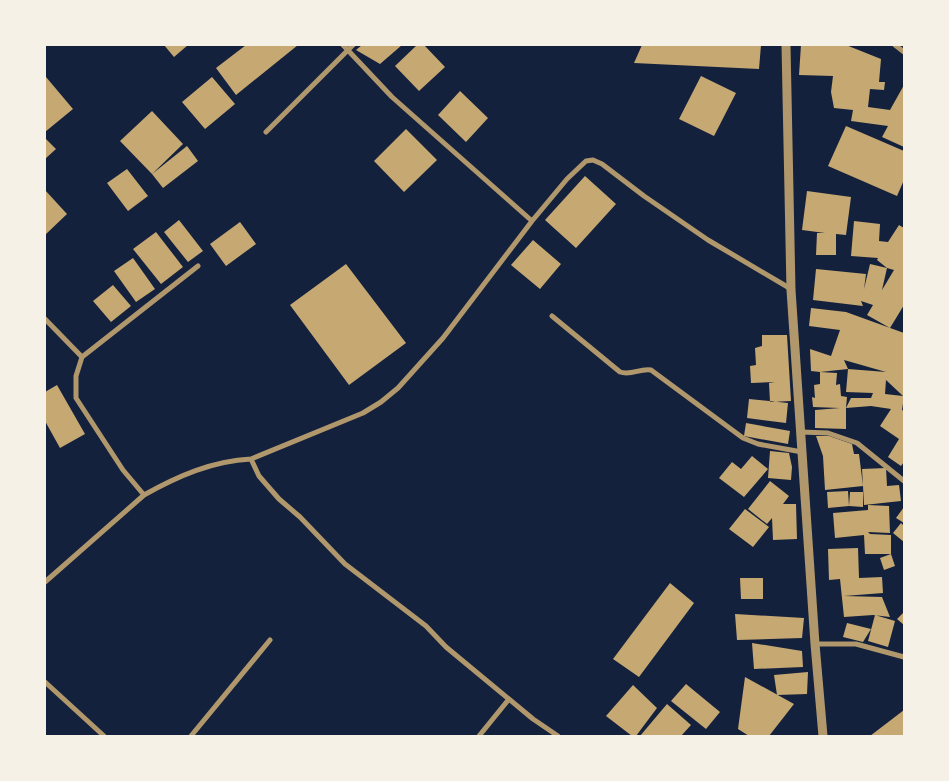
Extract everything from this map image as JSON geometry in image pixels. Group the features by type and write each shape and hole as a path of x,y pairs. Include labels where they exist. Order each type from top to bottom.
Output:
{"street":[{"path":"343,45 392,97 532,221"},
{"path":"266,132 353,45"},
{"path":"786,45 791,290 823,736"},
{"path":"895,45 904,52"},
{"path":"45,582 144,495 170,481 188,473 231,460 251,459 363,413 381,402 398,388 443,338 532,221 576,169 586,161 593,160 602,164 644,196 708,240 791,290"},
{"path":"144,495 123,470 84,412 76,398 76,376 82,357 198,266"},
{"path":"552,316 620,372 630,374 646,369 651,370 743,438 758,444 802,452"},
{"path":"45,319 82,357"},
{"path":"801,432 828,433 856,443 904,481"},
{"path":"251,459 259,476 279,499 300,517 345,564 426,626 446,647 533,719 558,736"},
{"path":"191,736 270,640"},
{"path":"815,644 856,644 904,657"},
{"path":"45,682 104,736"},
{"path":"479,736 509,699"}],"building":[{"path":"164,45 188,45 174,57"},
{"path":"246,45 298,45 236,95 216,68"},
{"path":"362,45 402,45 380,64 356,50"},
{"path":"417,45 424,45 445,67 419,91 395,66"},
{"path":"642,45 761,45 759,69 634,63"},
{"path":"801,45 846,45 881,59 879,82 885,82 884,90 870,89 868,107 890,110 904,85 904,147 882,137 888,126 851,121 853,110 834,108 831,92 833,76 799,75"},
{"path":"701,76 736,93 714,136 679,119"},
{"path":"212,77 235,104 205,129 182,102"},
{"path":"45,78 73,109 45,132"},
{"path":"460,91 488,118 466,142 438,115"},
{"path":"152,111 183,144 152,174 120,141"},
{"path":"846,126 904,151 904,180 897,196 828,166"},
{"path":"406,129 437,160 404,192 374,161"},
{"path":"45,138 56,149 45,159"},
{"path":"187,146 198,161 163,188 152,174"},
{"path":"127,169 148,196 128,211 107,183"},
{"path":"585,176 616,204 576,248 545,220"},
{"path":"45,190 67,214 45,235"},
{"path":"807,191 851,197 846,235 836,234 836,255 816,255 817,233 825,233 802,230"},
{"path":"179,220 203,251 188,262 164,232"},
{"path":"854,221 880,224 879,241 888,242 899,225 904,228 904,305 890,328 867,315 873,305 861,301 863,306 813,300 816,269 866,274 864,289 870,264 887,268 877,260 878,258 851,256","holes":["887,268 894,270 882,290"]},
{"path":"240,222 256,244 226,266 210,244"},
{"path":"156,232 183,267 161,284 133,249"},
{"path":"533,240 561,264 540,289 511,265"},
{"path":"133,258 155,289 136,302 114,271"},
{"path":"346,264 406,343 349,385 290,305"},
{"path":"113,285 131,306 111,322 93,301"},
{"path":"811,308 846,312 904,333 904,397 902,410 904,411 904,462 901,466 888,457 899,439 880,426 891,409 871,406 846,408 851,398 871,398 873,393 846,392 848,369 811,371 810,349 831,356 840,330 809,326","holes":["844,360 886,372 848,369","886,380 903,396 885,394"]},
{"path":"762,335 787,335 791,401 770,402 769,383 775,382 751,383 750,366 756,365 755,348 762,346"},
{"path":"820,372 837,373 836,385 840,384 841,396 847,397 846,429 815,428 815,410 840,408 813,407 812,397 815,398 814,385 820,384"},
{"path":"57,385 85,434 60,448 45,421 45,392"},
{"path":"749,399 788,403 786,423 747,418"},
{"path":"746,423 790,431 788,444 744,436"},
{"path":"816,436 829,436 852,444 854,454 859,454 863,486 825,490 823,456"},
{"path":"770,451 789,453 792,467 791,480 768,478"},
{"path":"752,456 768,469 744,497 719,478 732,462 741,469"},
{"path":"886,468 887,486 899,485 901,501 864,505 862,469"},
{"path":"770,481 789,496 783,504 796,504 797,539 773,540 772,518 767,524 748,509"},
{"path":"848,491 849,506 828,508 827,492"},
{"path":"850,492 863,492 863,507 849,506"},
{"path":"868,505 889,506 890,533 868,532 870,534 891,535 891,554 865,554 864,535 835,538 833,513 868,510"},
{"path":"904,507 904,523 896,518"},
{"path":"745,509 769,527 753,547 729,529"},
{"path":"901,523 904,526 904,542 893,533"},
{"path":"858,548 859,578 882,577 883,593 844,596 882,597 890,617 873,615 844,617 840,579 829,580 828,549"},
{"path":"891,554 895,566 884,570 880,558"},
{"path":"740,578 763,578 763,599 741,599"},
{"path":"670,583 694,603 639,677 613,659"},
{"path":"904,612 904,625 897,619"},
{"path":"735,614 804,618 802,638 737,640"},
{"path":"875,615 895,621 888,647 868,641"},
{"path":"847,623 871,629 863,642 843,637"},
{"path":"752,643 802,651 803,667 754,669"},
{"path":"808,672 807,694 777,695 774,675"},
{"path":"745,677 794,704 769,736 749,736 738,729"},
{"path":"686,684 720,712 706,729 671,701"},
{"path":"633,685 657,708 636,736 632,736 606,716"},
{"path":"667,704 691,725 681,736 640,736"},
{"path":"904,710 904,736 870,736"}]}
